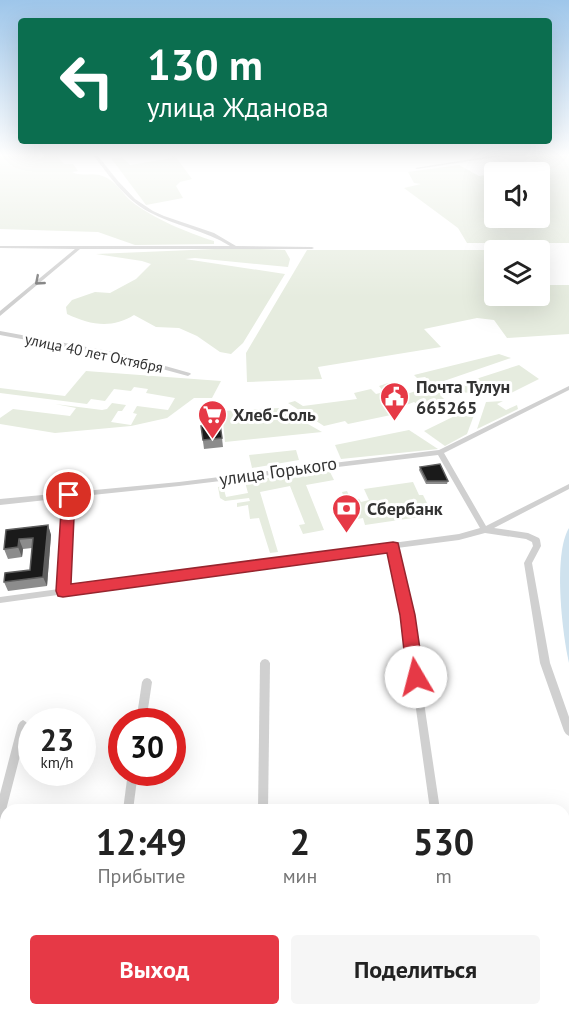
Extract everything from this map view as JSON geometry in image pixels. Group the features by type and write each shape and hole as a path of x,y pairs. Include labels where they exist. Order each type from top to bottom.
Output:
{"street":[{"path":"137,203 162,217 224,240 234,247"},
{"path":"216,247 224,240"},
{"path":"0,247 312,248"},
{"path":"0,253 7,247"},
{"path":"0,314 78,249"},
{"name":"улица 40 лет Октября","path":"0,333 119,355 188,374"},
{"name":"улица Горького","path":"0,502 179,484 440,452 569,388"},
{"path":"440,452 484,530"},
{"path":"0,600 459,537 484,530 569,486"},
{"path":"63,591 69,495"},
{"path":"484,530 528,536 536,540 537,546 528,563 545,663 569,731"},
{"path":"393,547 408,615 434,804"},
{"path":"263,804 265,663"},
{"path":"143,708 147,682"},
{"path":"3,804 18,744"},
{"path":"129,804 131,786"}],"shaded area":[{"path":"0,203 135,203 160,219 214,241 214,244 135,245 98,232 0,229"},
{"path":"425,203 484,203 484,228 550,228 550,203 569,203 569,243 550,243 550,240 484,240 484,243 467,243 458,228"},
{"path":"239,248 285,250 290,259 288,267 185,259 285,274 243,343 231,354 220,352 197,336 179,328 156,327 134,315 117,322 101,324 84,321 67,314 66,307 72,300 95,292 110,293 136,279 151,264 96,254"},
{"path":"307,250 484,250 484,306 550,306 550,285 569,285 569,334 507,338 494,320 477,318 424,329 441,347 318,367 322,379 247,382 246,353"},
{"path":"499,354 511,358 441,382 448,388 519,365 539,379 509,394 448,392 440,395 444,399 423,408 414,402 401,407 393,400 381,403 391,415 348,424 345,421 324,426 288,403 295,401 303,406 357,399 354,393 371,389 376,394 384,392 379,386 388,383 392,386 388,388 397,397 435,385 425,377 417,378 414,375"},
{"path":"86,371 221,381 212,398 194,398 167,418 131,426 55,433 0,424 0,418 13,409 70,416 76,408 55,404 102,410 107,409 112,403 126,405 122,411 118,411 111,422 131,425 137,414 133,413 137,406 168,410 175,398 146,393 148,389 134,387 131,391 114,389 105,401 91,399 87,404 0,393 0,388 65,396"},
{"path":"503,401 497,404 506,410 517,405 518,409 477,429 486,402"},
{"path":"280,408 322,432 225,442 222,411"},
{"path":"467,410 474,415 467,434 445,446 424,431"},
{"path":"409,430 438,449 341,459 335,445"},
{"path":"296,450 299,460 252,468 249,455"},
{"path":"314,470 330,472 334,480 306,485 324,530 303,534 299,525 305,524 290,486 260,492 278,552 270,553 259,518 250,519 248,505 237,507 237,503 250,501 249,498 225,501 220,498 218,487 223,486 226,497 248,493 245,482"},
{"path":"413,482 419,495 423,495 433,515 365,525 363,518 352,520 342,492 347,491 351,500 359,499 361,502 369,500 364,489"}],"water":[{"path":"569,528 569,663 562,614 560,574 564,540"}],"building":[{"path":"220,424 222,438 203,440 201,426"},
{"path":"440,464 448,481 427,481 420,467"},
{"path":"48,525 43,577 4,582 5,573 30,570 33,538 19,539 18,547 4,549 6,530"}],"place":[{"name":"Почта Тулун 665265","path":"395,422"},
{"name":"Хлеб-Соль","path":"212,440"},
{"name":"Сбербанк","path":"346,534"}],"route":[{"path":"69,495 63,591 393,547 408,615 416,677"}]}
